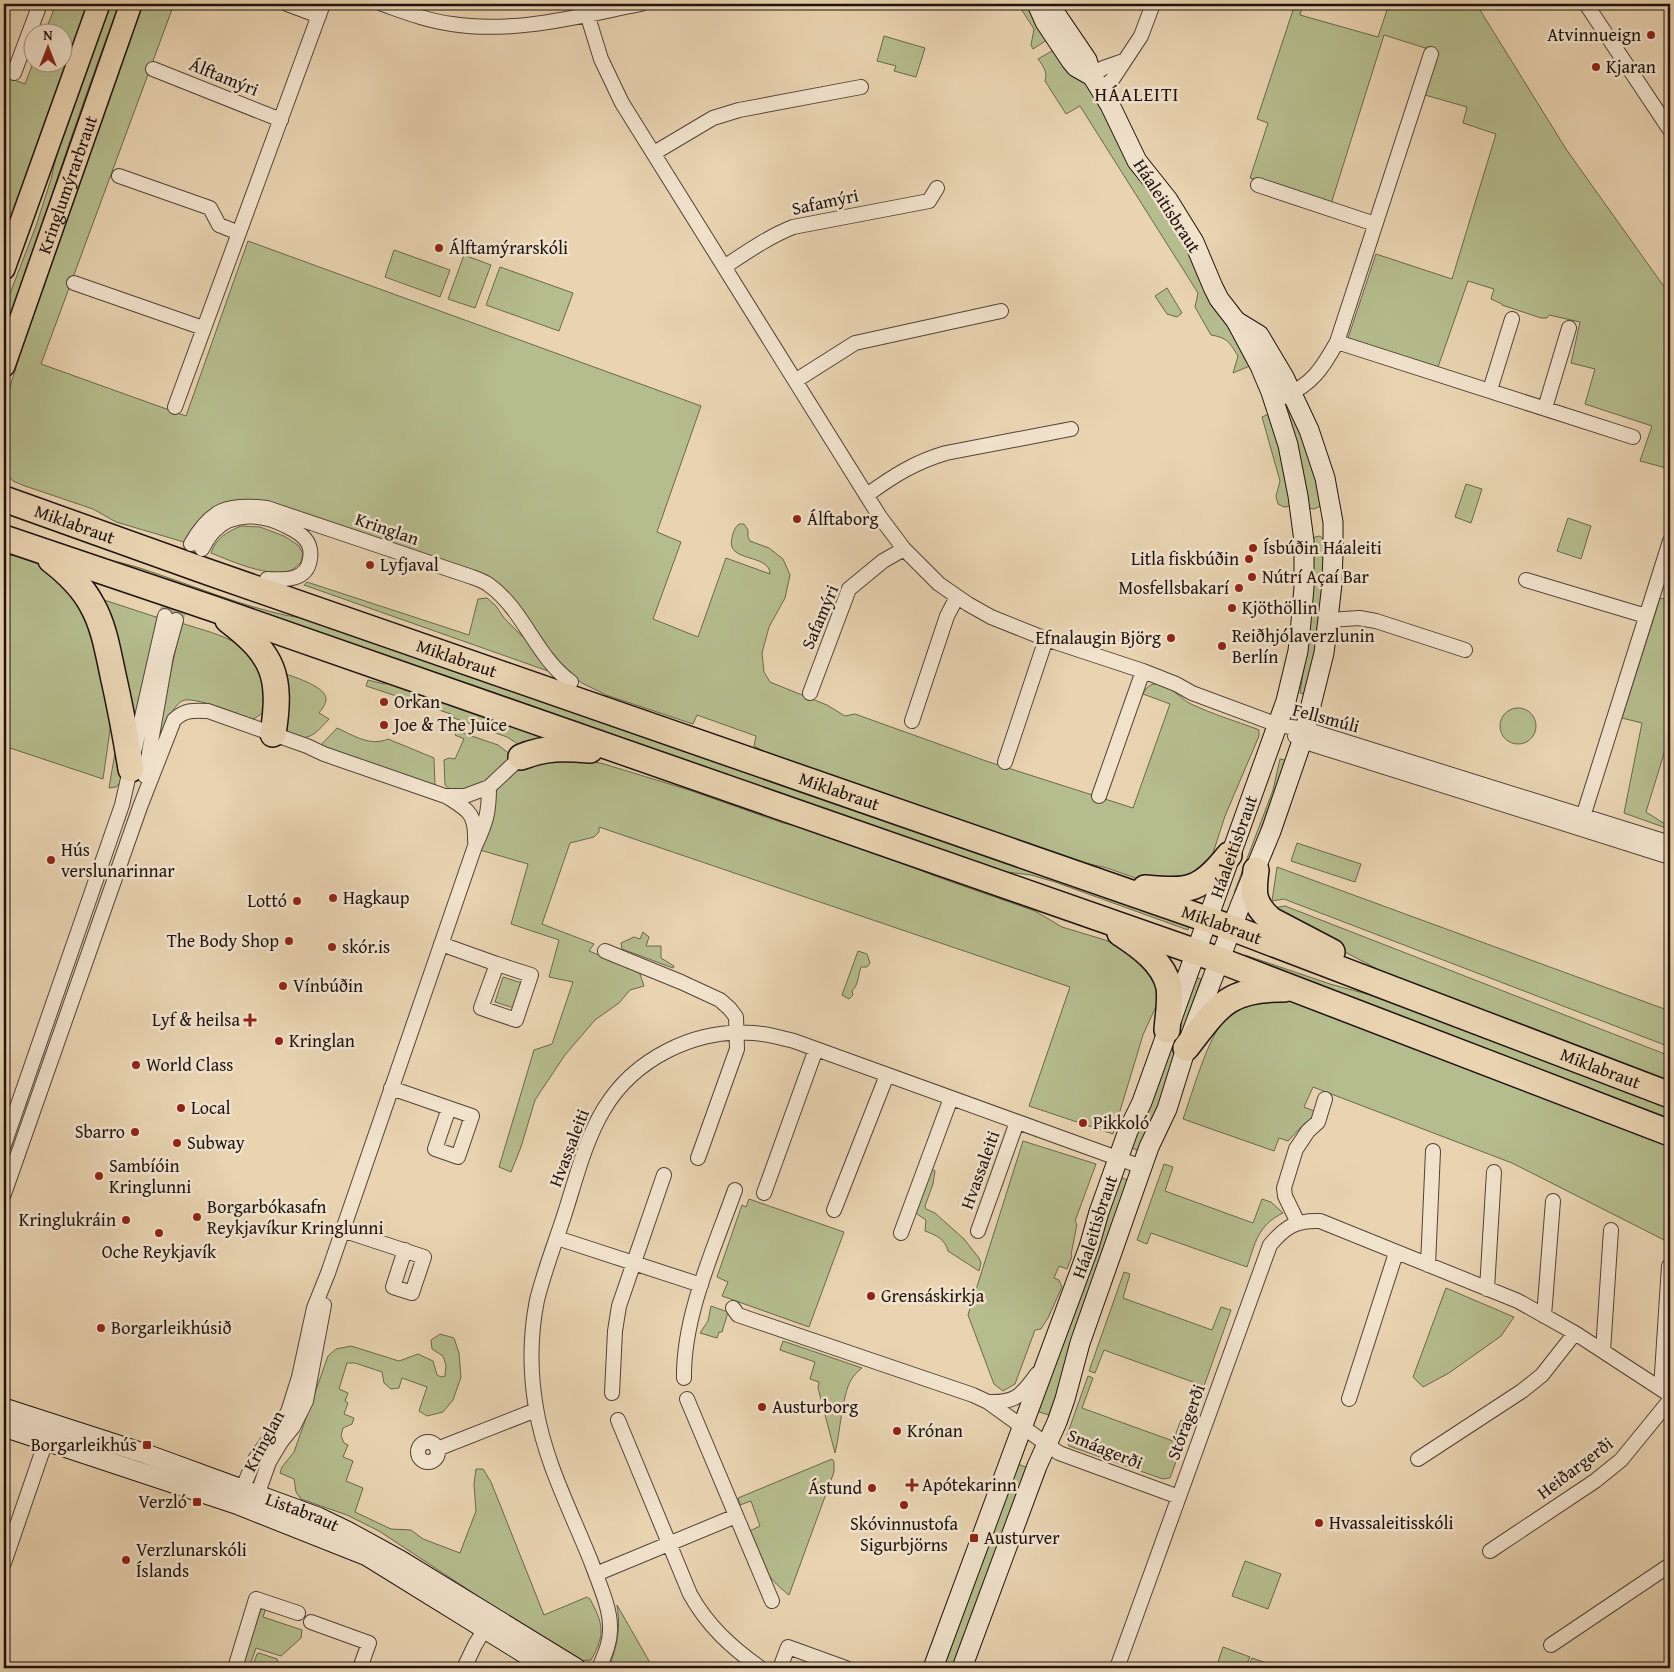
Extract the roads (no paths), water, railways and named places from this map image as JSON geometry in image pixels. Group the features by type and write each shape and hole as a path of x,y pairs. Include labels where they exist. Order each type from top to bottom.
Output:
{"highway":[{"name":"Miklabraut","path":"8,496 200,555 775,769 1232,928 1670,1095"},
{"name":"Miklabraut","path":"4,538 214,609 1219,960 1670,1133"},
{"path":"4,547 33,549 66,572 77,583 93,607 106,642 131,770"},
{"path":"200,555 242,572 267,579"},
{"path":"214,609 249,636 270,663 275,680 277,699 273,734"},
{"path":"571,682 590,693 737,744 775,769"},
{"path":"521,757 555,748 621,752"},
{"path":"1114,886 1179,890 1193,887 1213,875 1229,855"},
{"path":"1256,870 1253,890 1254,897 1271,920 1352,962 1380,985"},
{"path":"1098,918 1146,952 1156,961 1161,969 1168,986 1170,998 1167,1030"},
{"path":"1186,1048 1210,1017 1222,1005 1239,994 1255,990 1294,989"}],"main road":[{"name":"Kringlumýrarbraut","path":"4,269 100,4"},
{"name":"Kringlumýrarbraut","path":"4,366 131,4"}],"street":[{"path":"14,73 40,4"},
{"path":"175,407 321,10 287,4"},
{"path":"382,4 426,19 482,27 510,27 585,9 640,4"},
{"name":"Háaleitisbraut","path":"1037,4 1045,22 1071,61 1097,83"},
{"name":"Háaleitisbraut","path":"934,1668 1021,1427 1094,1233 1099,1212 1118,1158 1131,1123 1142,1102 1229,855 1278,725 1298,651 1304,587 1305,561 1302,523 1288,445 1260,366 1236,321 1219,299 1194,242 1168,200 1137,161 1087,60 1050,4"},
{"path":"1097,83 1103,68 1123,61 1144,30 1153,4"},
{"path":"1586,4 1670,130"},
{"path":"585,9 601,59 622,103 891,533 922,569 956,597 991,617 1046,639 1143,671 1176,684 1192,693 1278,725"},
{"path":"1274,402 1292,393 1316,376 1326,363 1336,342 1431,54"},
{"name":"Álftamýri","path":"153,69 280,120"},
{"path":"654,153 712,118 739,110 862,87"},
{"path":"119,176 210,208 219,225 240,233"},
{"path":"1258,185 1375,224"},
{"name":"Safamýri","path":"724,267 757,244 793,227 929,201 937,188"},
{"path":"74,282 203,328"},
{"path":"795,381 855,344 1001,312"},
{"path":"1490,390 1512,319"},
{"name":"Háaleitisbraut","path":"962,1668 1036,1466 1063,1406 1080,1343 1149,1147 1167,1109 1186,1048 1219,960 1271,832 1303,735 1323,661 1329,620 1333,552 1331,507 1325,478 1316,447 1292,393 1259,335 1236,321"},
{"path":"1544,408 1569,328"},
{"path":"1336,342 1633,437"},
{"path":"867,495 902,472 928,458 1071,428"},
{"name":"Kringlan","path":"200,555 206,522 224,510 248,505 267,508 472,576 488,584 506,601 546,657 559,673 571,682"},
{"path":"200,555 210,535 224,522 239,517 262,517 279,523 299,533 306,540 309,546 310,560 308,568 293,579 267,579"},
{"path":"1581,822 1670,541"},
{"name":"Safamýri","path":"810,693 849,589 883,562 904,549"},
{"path":"1526,580 1646,616"},
{"path":"912,721 947,616 956,597"},
{"name":"Kringlan","path":"4,1145 122,805 170,618 166,656 140,807"},
{"path":"1329,620 1359,618 1376,621 1465,650"},
{"path":"1005,762 1046,639"},
{"path":"1099,796 1143,671"},
{"name":"Kringlan","path":"4,1194 140,807 174,720 181,713 193,710 208,711 445,796 468,810 473,818 476,827 475,846"},
{"name":"Fellsmúli","path":"1278,725 1303,735 1581,822 1670,857"},
{"name":"Kringlan","path":"445,796 466,796 489,787 521,757"},
{"name":"Kringlan","path":"247,1500 281,1442 293,1427 306,1401 327,1293 328,1272 475,846 486,821 489,806 489,787"},
{"name":"Fellsmúli","path":"1581,822 1670,843"},
{"path":"441,944 497,964"},
{"path":"605,951 720,1000 736,1017 737,1049 698,1158"},
{"name":"Hvassaleiti","path":"599,1668 608,1646 610,1625 608,1613 596,1574 552,1468 536,1410 532,1359 534,1322 541,1285 589,1141 599,1117 613,1096 636,1071 669,1050 707,1037 737,1032 773,1036 816,1049 1142,1167"},
{"path":"764,1193 816,1049"},
{"path":"834,1210 887,1075"},
{"path":"391,1088 449,1108"},
{"path":"901,1233 951,1098"},
{"path":"1298,1223 1285,1196 1284,1188 1296,1148 1308,1131 1318,1122 1325,1099"},
{"name":"Hvassaleiti","path":"978,1231 1017,1122"},
{"path":"1428,1265 1433,1151"},
{"path":"1487,1289 1494,1172"},
{"path":"612,1393 615,1331 619,1306 664,1175"},
{"path":"684,1378 686,1343 690,1320 735,1190"},
{"path":"1544,1316 1553,1201"},
{"name":"Stóragerði","path":"1117,1668 1270,1245 1282,1230 1309,1220 1320,1221 1396,1253"},
{"path":"342,1230 405,1250"},
{"path":"1603,1351 1611,1230"},
{"path":"557,1238 702,1285"},
{"path":"1349,1399 1396,1253 1518,1302 1575,1333 1667,1395"},
{"path":"1667,1395 1669,1266"},
{"path":"733,1308 738,1315 973,1395 988,1402 1046,1444"},
{"path":"1418,1459 1522,1391 1542,1375 1575,1333"},
{"name":"Háaleitisbraut","path":"988,1402 1001,1403 1023,1393 1045,1363"},
{"name":"Heiðargerði","path":"1490,1552 1595,1481 1621,1460 1667,1395"},
{"path":"687,1399 772,1601"},
{"name":"Listabraut","path":"4,1408 49,1433 247,1500 318,1517 364,1539 488,1623 548,1668"},
{"path":"437,1449 536,1410"},
{"path":"618,1420 690,1594 708,1622 724,1640 759,1667"},
{"name":"Listabraut","path":"4,1427 49,1433"},
{"path":"4,1563 49,1433"},
{"name":"Smáagerði","path":"1046,1444 1064,1455 1179,1497"},
{"path":"596,1574 736,1516"},
{"path":"1551,1645 1670,1565"},
{"path":"234,1668 256,1598 298,1613"},
{"path":"311,1622 369,1643 360,1668"},
{"path":"464,1668 488,1623"},
{"name":"Listabraut","path":"488,1623 576,1668"},
{"path":"780,1668 788,1647 846,1668"}],"tunnel":[{"path":"165,616 191,544"},
{"path":"176,620 197,562"}],"place":[{"name":"Atvinnueign","path":"1651,35"},
{"name":"Kjaran","path":"1596,67"},
{"name":"Álftamýrarskóli","path":"439,248"},
{"name":"Álftaborg","path":"797,519"},
{"name":"Ísbúðin Háaleiti","path":"1253,548"},
{"name":"Litla fiskbúðin","path":"1249,559"},
{"name":"Lyfjaval","path":"370,565"},
{"name":"Nútrí Açaí Bar","path":"1252,577"},
{"name":"Mosfellsbakarí","path":"1239,588"},
{"name":"Kjöthöllin","path":"1232,608"},
{"name":"Efnalaugin Björg","path":"1171,638"},
{"name":"Reiðhjólaverzlunin Berlín","path":"1222,646"},
{"name":"Orkan","path":"384,702"},
{"name":"Joe & The Juice","path":"384,725"},
{"name":"Hús verslunarinnar","path":"51,860"},
{"name":"Hagkaup","path":"333,898"},
{"name":"Lottó","path":"297,901"},
{"name":"The Body Shop","path":"289,941"},
{"name":"skór.is","path":"332,947"},
{"name":"Vínbúðin","path":"283,986"},
{"name":"Lyf & heilsa","path":"250,1020"},
{"name":"Kringlan","path":"279,1041"},
{"name":"World Class","path":"136,1065"},
{"name":"Local","path":"181,1108"},
{"name":"Pikkoló","path":"1083,1123"},
{"name":"Sbarro","path":"135,1132"},
{"name":"Subway","path":"177,1143"},
{"name":"Sambíóin Kringlunni","path":"99,1176"},
{"name":"Borgarbókasafn Reykjavíkur Kringlunni","path":"197,1217"},
{"name":"Kringlukráin","path":"126,1220"},
{"name":"Oche Reykjavík","path":"159,1233"},
{"name":"Grensáskirkja","path":"871,1296"},
{"name":"Borgarleikhúsið","path":"101,1328"},
{"name":"Austurborg","path":"762,1407"},
{"name":"Krónan","path":"897,1431"},
{"name":"Borgarleikhús","path":"147,1445"},
{"name":"Apótekarinn","path":"912,1485"},
{"name":"Ástund","path":"872,1488"},
{"name":"Verzló","path":"197,1502"},
{"name":"Skóvinnustofa Sigurbjörns","path":"904,1505"},
{"name":"Hvassaleitisskóli","path":"1319,1523"},
{"name":"Austurver","path":"974,1538"},
{"name":"Verzlunarskóli Íslands","path":"126,1560"}],"district":[{"name":"HÁALEITI","path":"1137,94"}]}
